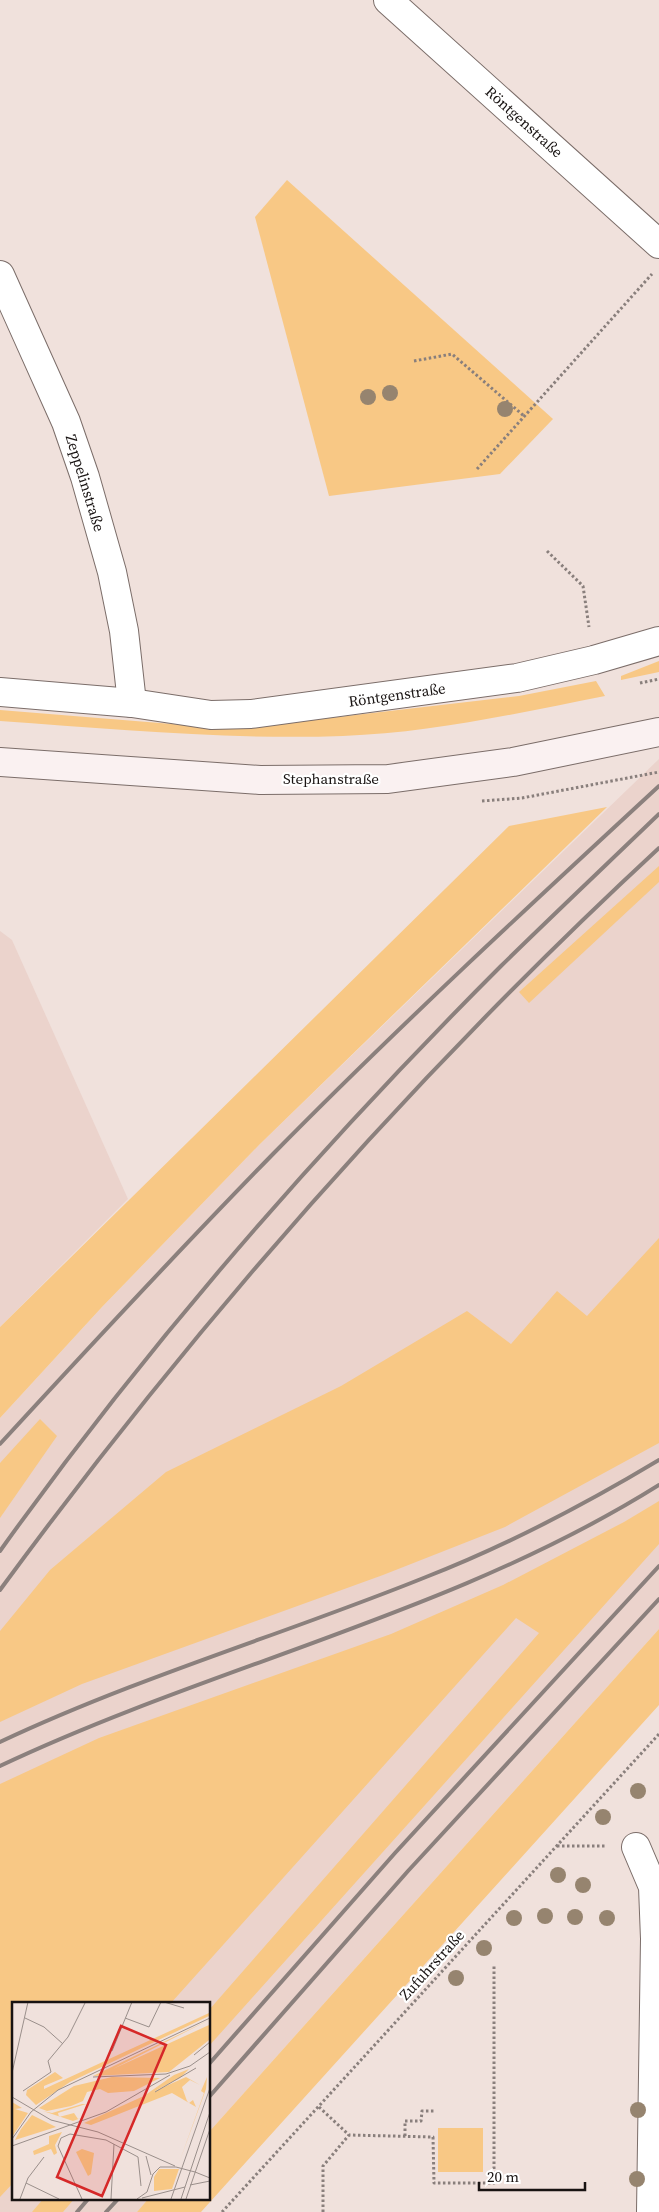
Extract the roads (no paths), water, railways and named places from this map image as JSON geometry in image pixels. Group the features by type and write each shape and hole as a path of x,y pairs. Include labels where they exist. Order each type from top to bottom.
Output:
{"street":[{"name":"Röntgenstraße","path":"388,0 659,244"},
{"name":"Zeppelinstraße","path":"0,275 66,422 85,477 112,572 121,614 132,703"},
{"name":"Röntgenstraße","path":"0,692 132,703 212,714 251,714 517,678 594,660 659,641"},
{"name":"Stephanstraße","path":"0,762 260,780 388,779 512,762 659,732"},
{"path":"636,1847 653,1887 655,1939 651,2212"}],"railway":[{"path":"0,1444 169,1262 320,1107 464,967 659,786"},
{"path":"0,1551 115,1398 176,1322 302,1176 434,1034 501,966 659,814"},
{"path":"0,1590 151,1393 312,1203 395,1111 481,1021 659,848"},
{"path":"0,1742 158,1676 373,1598 456,1565 545,1523 659,1460"},
{"path":"0,1766 82,1730 165,1697 418,1603 500,1569 581,1530 659,1485"},
{"path":"210,2063 395,1853 659,1566"},
{"path":"210,2096 408,1871 659,1599"},
{"path":"77,2212 87,2200"},
{"path":"106,2212 117,2200"}]}
